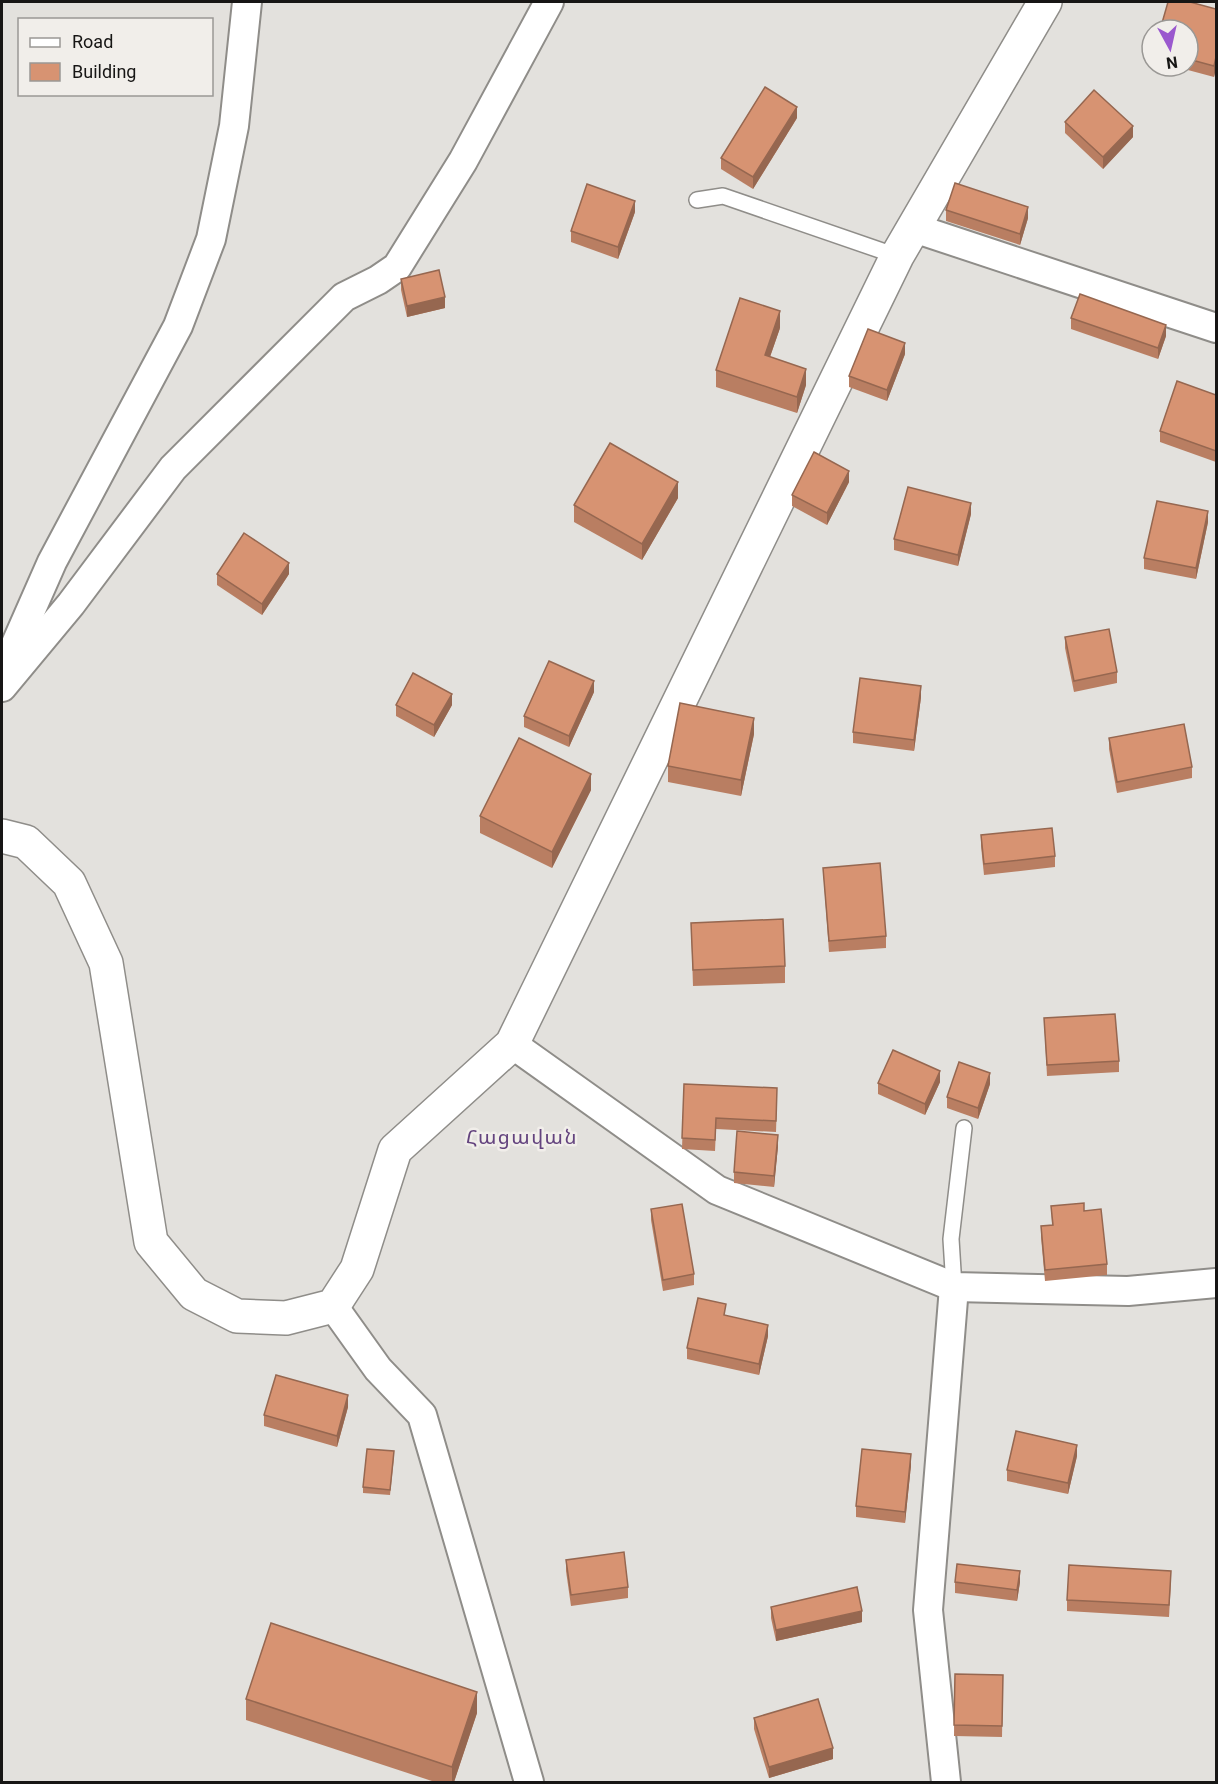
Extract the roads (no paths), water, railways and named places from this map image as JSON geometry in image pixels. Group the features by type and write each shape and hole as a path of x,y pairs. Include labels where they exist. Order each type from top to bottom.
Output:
{"street":[{"path":"2,678 52,562 178,326 211,239 234,126 247,2"},
{"path":"2,687 71,604 173,468 344,297 378,280 397,267 463,161 549,2"},
{"path":"2,836 26,842 69,883 106,963 151,1242 194,1294 237,1316 286,1318 333,1306 357,1269 395,1150 512,1044 897,256 1045,2"},
{"path":"914,228 1216,328"},
{"path":"512,1044 717,1190 954,1287 1128,1291 1216,1283"},
{"path":"946,1782 928,1610 954,1287"},
{"path":"333,1306 378,1370 422,1415 529,1782"}],"lane":[{"path":"697,200 723,196 897,256"},
{"path":"954,1287 951,1239 964,1128"}],"district":[{"name":"Հացավան","path":"522,1137"}]}
